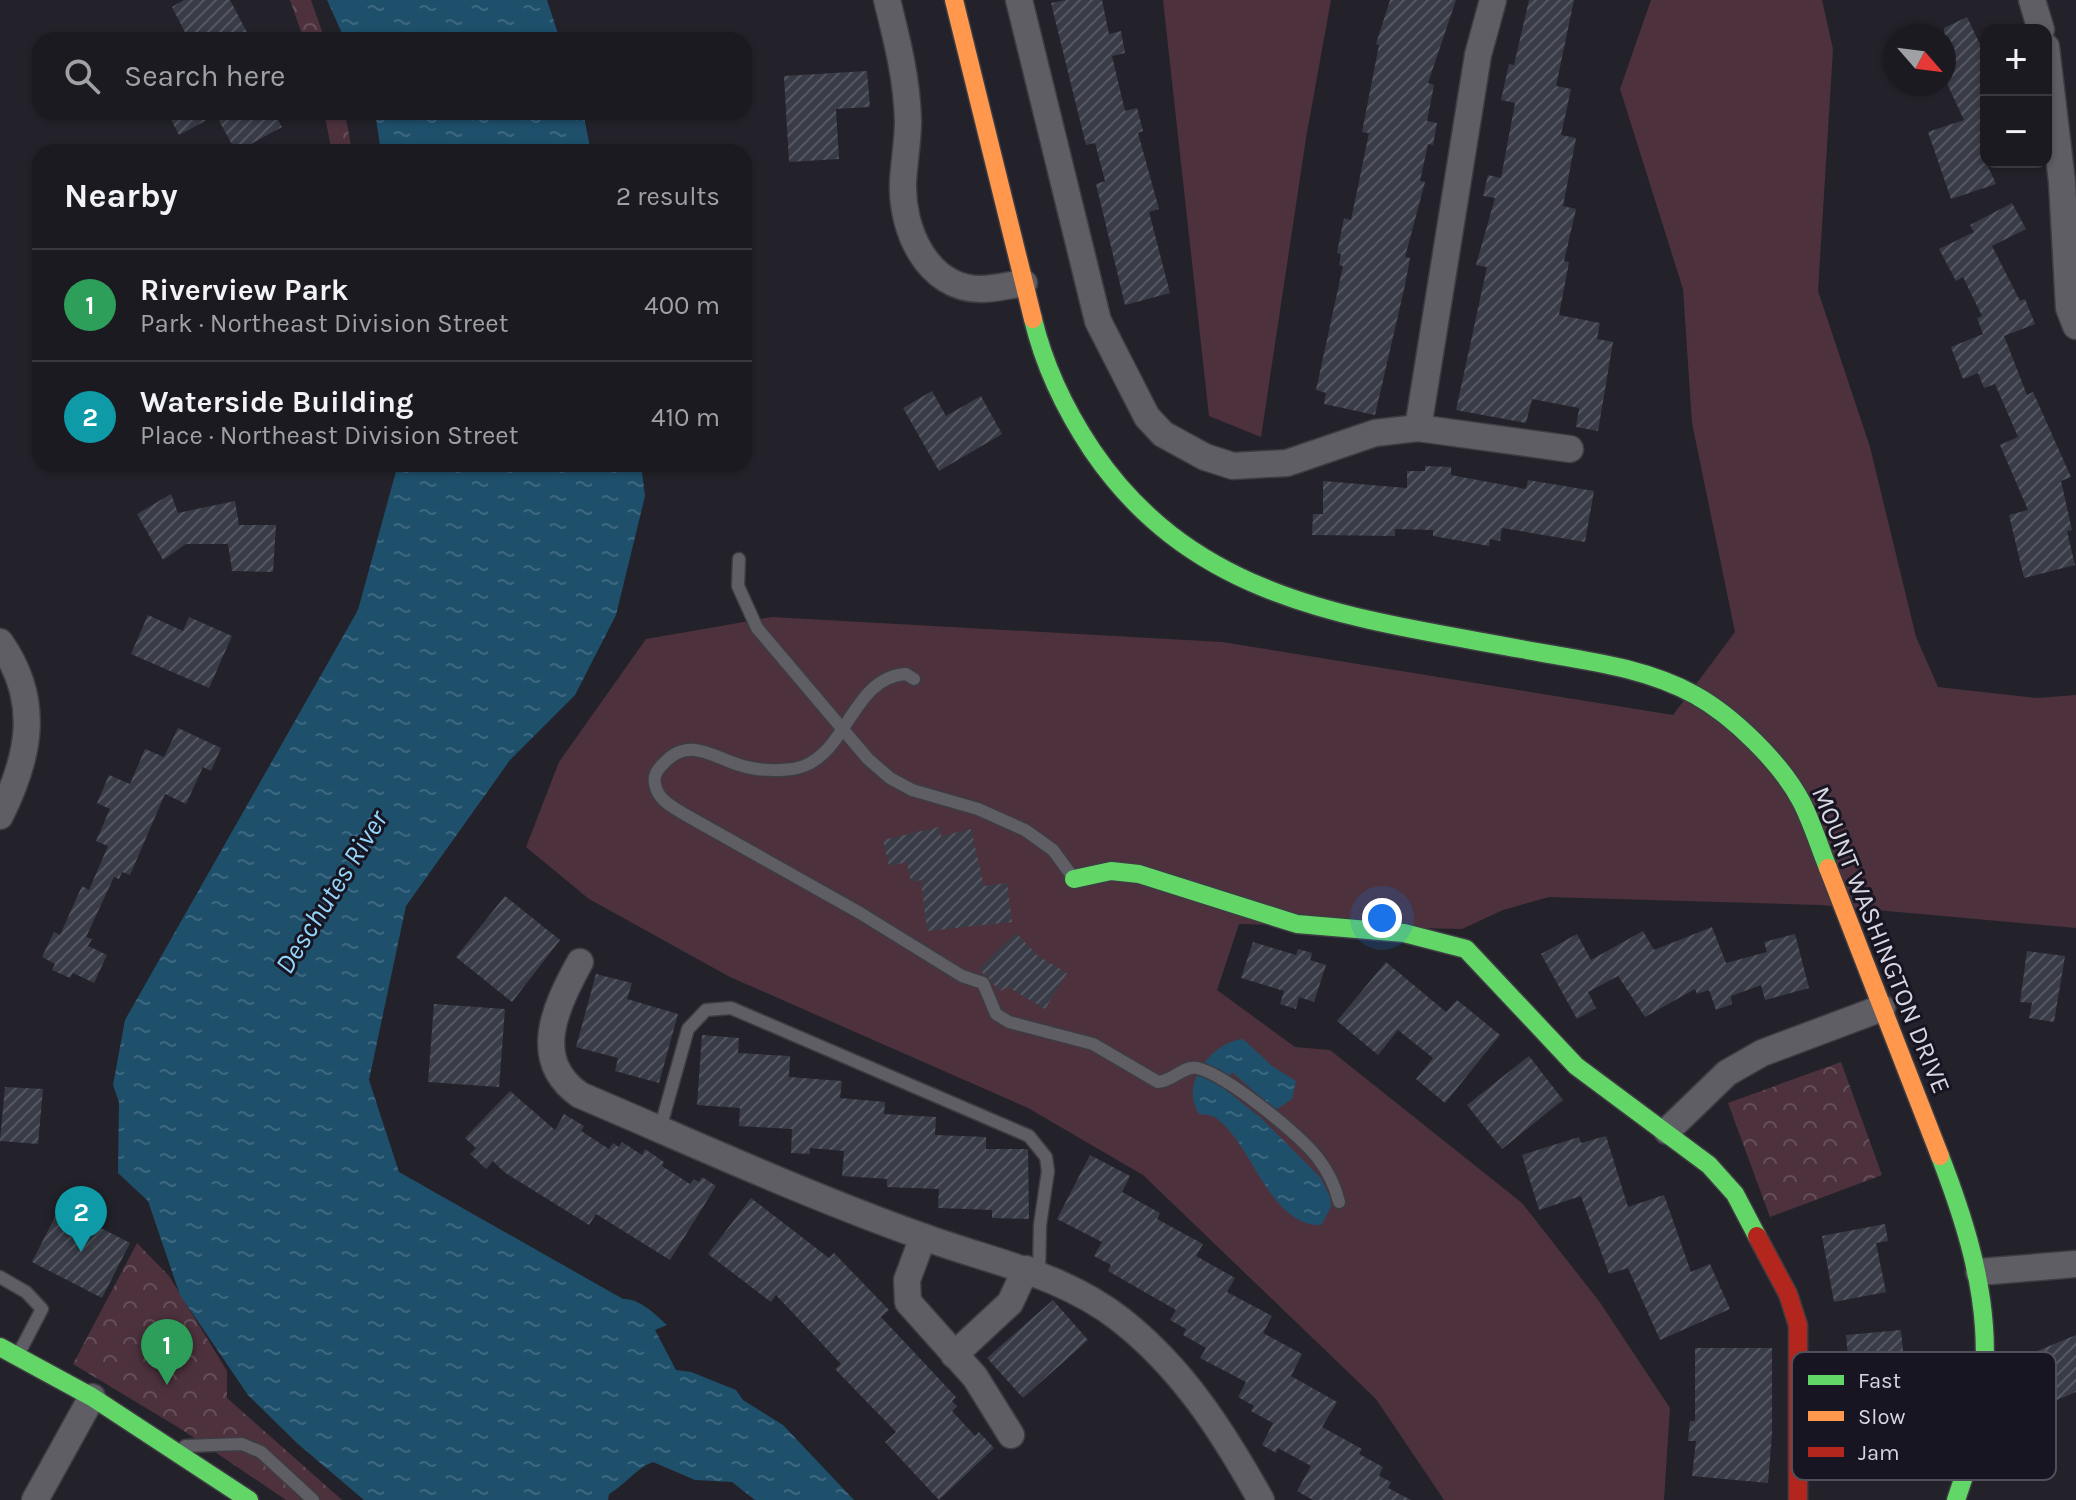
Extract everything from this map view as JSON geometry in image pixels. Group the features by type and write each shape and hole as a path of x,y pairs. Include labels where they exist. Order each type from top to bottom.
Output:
{"main road":[{"name":"MOUNT WASHINGTON DRIVE","path":"954,0 1024,283 1053,383 1079,436 1106,475 1140,512 1205,564 1281,598 1340,615 1628,670 1695,695 1761,746 1801,800 1959,1206 1979,1272 1988,1352"},
{"path":"1074,879 1113,870 1153,876 1296,924 1409,932 1448,941 1466,949 1576,1066 1667,1131 1709,1165 1735,1194 1788,1294 1798,1325 1800,1352"},
{"path":"0,1347 92,1397 172,1446 249,1500"},
{"path":"1798,1480 1798,1500"},
{"name":"MOUNT WASHINGTON DRIVE","path":"1956,1500 1964,1480"}],"street":[{"path":"887,0 904,68 908,123 903,185 905,217 917,248 931,268 957,282 979,289 1024,283"},
{"path":"1019,0 1098,321 1147,417 1181,445 1233,466 1287,463 1375,433 1418,428 1570,449"},
{"path":"1418,428 1478,55 1493,0"},
{"path":"2032,0 2039,24"},
{"path":"2052,82 2069,182 2069,308 2076,326"},
{"path":"0,642 12,658 23,695 28,728 21,770 0,816"},
{"path":"580,962 566,987 549,1045 552,1065 562,1082 580,1095 923,1237 1033,1271 1085,1295 1151,1345 1210,1413 1261,1500"},
{"path":"1667,1131 1727,1073 1762,1053 1882,1008"},
{"path":"923,1237 907,1280 908,1302 996,1406 1011,1435"},
{"path":"1979,1272 2076,1264"},
{"path":"954,1355 1010,1303 1033,1271"},
{"path":"35,1500 92,1397"}],"lane":[{"path":"739,559 738,586 757,628 841,728 890,778 912,790 978,809 1025,830 1053,850 1074,879"},
{"path":"914,679 906,674 883,680 823,753 805,766 788,769 743,766 717,754 686,749 669,757 659,768 654,778 656,790 662,799 684,814 860,913 962,976 983,983 996,1014 1009,1022 1093,1044 1158,1082 1168,1081 1188,1068 1196,1067 1230,1082 1316,1157 1330,1177 1339,1202"},
{"path":"660,1129 688,1029 706,1010 731,1008 1029,1136 1046,1157 1048,1171 1033,1271"},
{"path":"0,1277 26,1292 42,1309 17,1356"},
{"path":"172,1446 242,1444 261,1452 313,1500"}],"green space":[{"path":"290,0 311,0 322,32 301,32"},
{"path":"1163,0 1331,0 1306,138 1261,437 1209,416"},
{"path":"1651,0 1822,0 1833,49 1818,291 1870,447 1916,637 1938,687 2037,698 2076,695 2076,928 1821,905 1549,897 1503,910 1462,929 1239,924 1217,990 1295,1047 1330,1050 1522,1203 1599,1301 1670,1408 1664,1500 1444,1500 1376,1399 1143,1175 1028,1108 730,977 589,899 526,847 559,762 646,639 772,617 1222,642 1673,715 1735,632 1692,423 1683,289 1620,89"},
{"path":"326,120 346,120 351,144 330,144"},
{"path":"1841,1062 1882,1175 1770,1217 1728,1103"},
{"path":"137,1243 169,1276 227,1371 227,1398 342,1500 286,1500 181,1429 73,1364"}],"water":[{"path":"327,0 547,0 557,32 341,32"},
{"path":"376,120 585,120 589,144 380,144"},
{"name":"Deschutes River","path":"396,472 642,472 645,496 616,615 575,695 510,760 406,906 369,1080 399,1172 623,1299 635,1301 646,1308 667,1325 655,1330 676,1370 691,1372 736,1390 743,1400 783,1425 854,1500 755,1500 732,1482 695,1480 653,1462 609,1494 608,1500 364,1500 298,1444 248,1395 180,1295 148,1201 118,1173 119,1102 113,1085 125,1020 358,610"},
{"path":"1243,1039 1272,1066 1296,1081 1292,1099 1277,1109 1272,1107 1232,1072 1222,1087 1261,1118 1320,1177 1330,1197 1331,1207 1321,1225 1303,1222 1288,1212 1263,1182 1229,1130 1214,1117 1199,1114 1193,1090 1202,1066 1220,1048"}],"building":[{"path":"184,0 230,0 247,32 185,32 172,7"},
{"path":"1102,0 1109,34 1121,31 1125,53 1112,56 1125,111 1137,108 1143,131 1138,133 1159,209 1149,212 1170,293 1125,305 1096,184 1105,181 1095,143 1086,145 1051,3"},
{"path":"1390,0 1456,0 1428,83 1434,85 1427,121 1437,123 1433,145 1428,144 1420,181 1425,182 1405,257 1410,258 1405,285 1375,415 1324,404 1326,393 1316,390 1343,266 1339,265 1341,254 1337,253 1344,218 1351,220 1369,133 1362,132 1379,45 1376,44"},
{"path":"1529,0 1574,0 1556,86 1571,89 1561,135 1576,138 1563,206 1576,209 1564,261 1569,262 1559,315 1600,323 1597,339 1613,342 1598,431 1576,427 1579,408 1532,399 1526,423 1456,410 1487,267 1476,265 1495,198 1483,196 1488,175 1501,178 1515,103 1501,100 1509,64 1514,65"},
{"path":"1967,17 1980,44 1980,168 1989,168 1996,184 1951,199 1928,132 1964,120 1953,96 1956,96 1956,24 1952,24"},
{"path":"867,71 870,107 836,109 839,159 789,162 784,76"},
{"path":"171,120 207,120 179,135"},
{"path":"219,120 278,120 282,127 251,144 232,144"},
{"path":"2012,203 2026,229 1992,246 2020,301 2025,299 2035,324 2004,336 2027,395 2033,392 2071,477 2061,481 2072,530 2067,531 2075,565 2024,578 2009,515 2028,510 2000,445 2018,437 1995,384 1984,388 1978,373 1963,379 1951,347 1983,334 1977,318 1982,316 1963,277 1956,281 1939,249 1974,232 1970,225"},
{"path":"932,391 946,416 981,396 1002,434 939,471 903,408"},
{"path":"1425,466 1451,467 1451,475 1526,489 1528,480 1594,491 1585,542 1502,528 1500,541 1490,539 1489,546 1433,536 1433,530 1395,529 1395,536 1312,535 1313,514 1323,514 1323,481 1407,488 1407,471 1425,471"},
{"path":"171,494 178,513 235,501 239,525 276,525 273,572 232,571 228,544 186,544 163,560 137,514"},
{"path":"148,615 183,631 189,617 232,636 209,688 131,654"},
{"path":"178,728 221,748 211,771 203,767 186,804 165,794 130,875 122,872 119,879 114,877 86,937 92,939 88,946 107,955 94,983 73,973 70,978 52,970 55,964 42,957 54,932 60,935 82,886 89,890 108,846 96,841 110,809 97,803 109,775 130,784 145,749 164,757"},
{"path":"939,827 941,836 971,829 984,886 1007,883 1012,922 927,931 921,880 911,882 907,862 889,866 883,840"},
{"path":"505,896 560,940 512,1002 456,957"},
{"path":"1712,927 1726,963 1767,952 1764,942 1795,934 1809,988 1765,1000 1761,985 1731,996 1732,1004 1716,1010 1709,990 1697,994 1695,989 1645,1017 1618,976 1588,992 1596,1008 1577,1019 1541,954 1577,934 1591,960 1643,931 1654,950"},
{"path":"1016,933 1038,956 1067,973 1045,1009 1008,987 1000,991 979,969"},
{"path":"1253,942 1296,955 1298,949 1312,953 1310,960 1326,965 1314,1002 1299,997 1296,1009 1280,1004 1284,991 1241,978"},
{"path":"2027,951 2065,956 2054,1022 2029,1018 2032,1003 2020,1002"},
{"path":"1386,962 1446,1012 1457,1000 1500,1035 1445,1103 1416,1079 1433,1058 1398,1030 1378,1055 1337,1021"},
{"path":"596,974 632,983 627,999 678,1014 659,1083 615,1071 618,1058 576,1047"},
{"path":"434,1004 505,1009 499,1087 428,1082"},
{"path":"702,1035 739,1038 738,1053 790,1056 789,1077 842,1081 840,1098 885,1102 884,1114 936,1117 935,1135 986,1137 986,1149 1028,1149 1029,1219 992,1218 992,1210 938,1208 939,1189 887,1187 887,1179 842,1176 844,1151 810,1148 810,1154 791,1153 792,1129 739,1126 740,1108 697,1105"},
{"path":"1529,1056 1563,1100 1502,1149 1467,1105"},
{"path":"5,1087 43,1089 38,1144 0,1141"},
{"path":"510,1091 555,1130 564,1114 584,1126 581,1131 609,1149 613,1143 619,1147 622,1142 642,1155 645,1149 664,1162 662,1166 690,1184 694,1179 699,1182 702,1177 716,1186 670,1260 596,1214 589,1225 504,1172 493,1161 486,1169 470,1154 476,1148 465,1138"},
{"path":"1606,1136 1628,1207 1664,1195 1691,1272 1710,1264 1730,1309 1660,1340 1628,1268 1609,1274 1581,1196 1539,1210 1522,1155 1579,1137 1581,1143"},
{"path":"1090,1155 1130,1176 1122,1192 1160,1213 1157,1219 1203,1244 1196,1256 1235,1278 1227,1292 1272,1316 1263,1333 1302,1354 1291,1376 1337,1402 1322,1427 1362,1449 1359,1454 1383,1467 1379,1476 1391,1482 1388,1488 1411,1500 1313,1500 1297,1491 1311,1466 1278,1448 1276,1453 1262,1445 1273,1423 1251,1411 1254,1406 1238,1397 1246,1382 1200,1358 1206,1348 1183,1335 1186,1329 1170,1320 1176,1310 1108,1271 1111,1265 1094,1256 1102,1242 1057,1219"},
{"path":"751,1198 829,1258 834,1253 889,1310 881,1317 956,1397 952,1401 957,1406 952,1411 975,1436 979,1432 994,1448 939,1500 885,1442 896,1432 835,1369 841,1364 776,1295 771,1302 708,1254"},
{"path":"60,1207 130,1243 102,1298 32,1262"},
{"path":"1885,1224 1888,1241 1876,1243 1886,1292 1834,1302 1822,1236"},
{"path":"1053,1300 1088,1340 1023,1398 987,1358"},
{"path":"1901,1330 1903,1352 1847,1352 1846,1335"},
{"path":"2076,1335 2076,1392 2057,1400 2056,1352 2037,1351"},
{"path":"1695,1348 1772,1348 1772,1434 1768,1483 1692,1476 1696,1441 1688,1441 1690,1421 1695,1421"}],"traffic: fast":[{"path":"1033,319 1057,387 1092,450 1133,501 1179,541 1229,572 1282,595 1398,626 1610,665 1654,677 1695,695 1740,728 1781,771 1805,809 1828,868"},
{"path":"1074,879 1111,871 1139,874 1297,924 1404,933 1466,949 1576,1066 1709,1165 1735,1194 1757,1236"},
{"path":"1940,1156 1970,1245 1979,1286 1985,1352"},
{"path":"0,1347 92,1397 249,1500"},
{"path":"1956,1500 1962,1480"}],"traffic: slow":[{"path":"954,0 1033,319"},
{"path":"1828,868 1940,1156"}],"traffic: jam":[{"path":"1757,1236 1788,1294 1798,1325 1798,1352"},
{"path":"1798,1480 1798,1500"}],"place":[{"name":"Waterside Building","path":"81,1252"},
{"name":"Riverview Park","path":"167,1385"}]}
